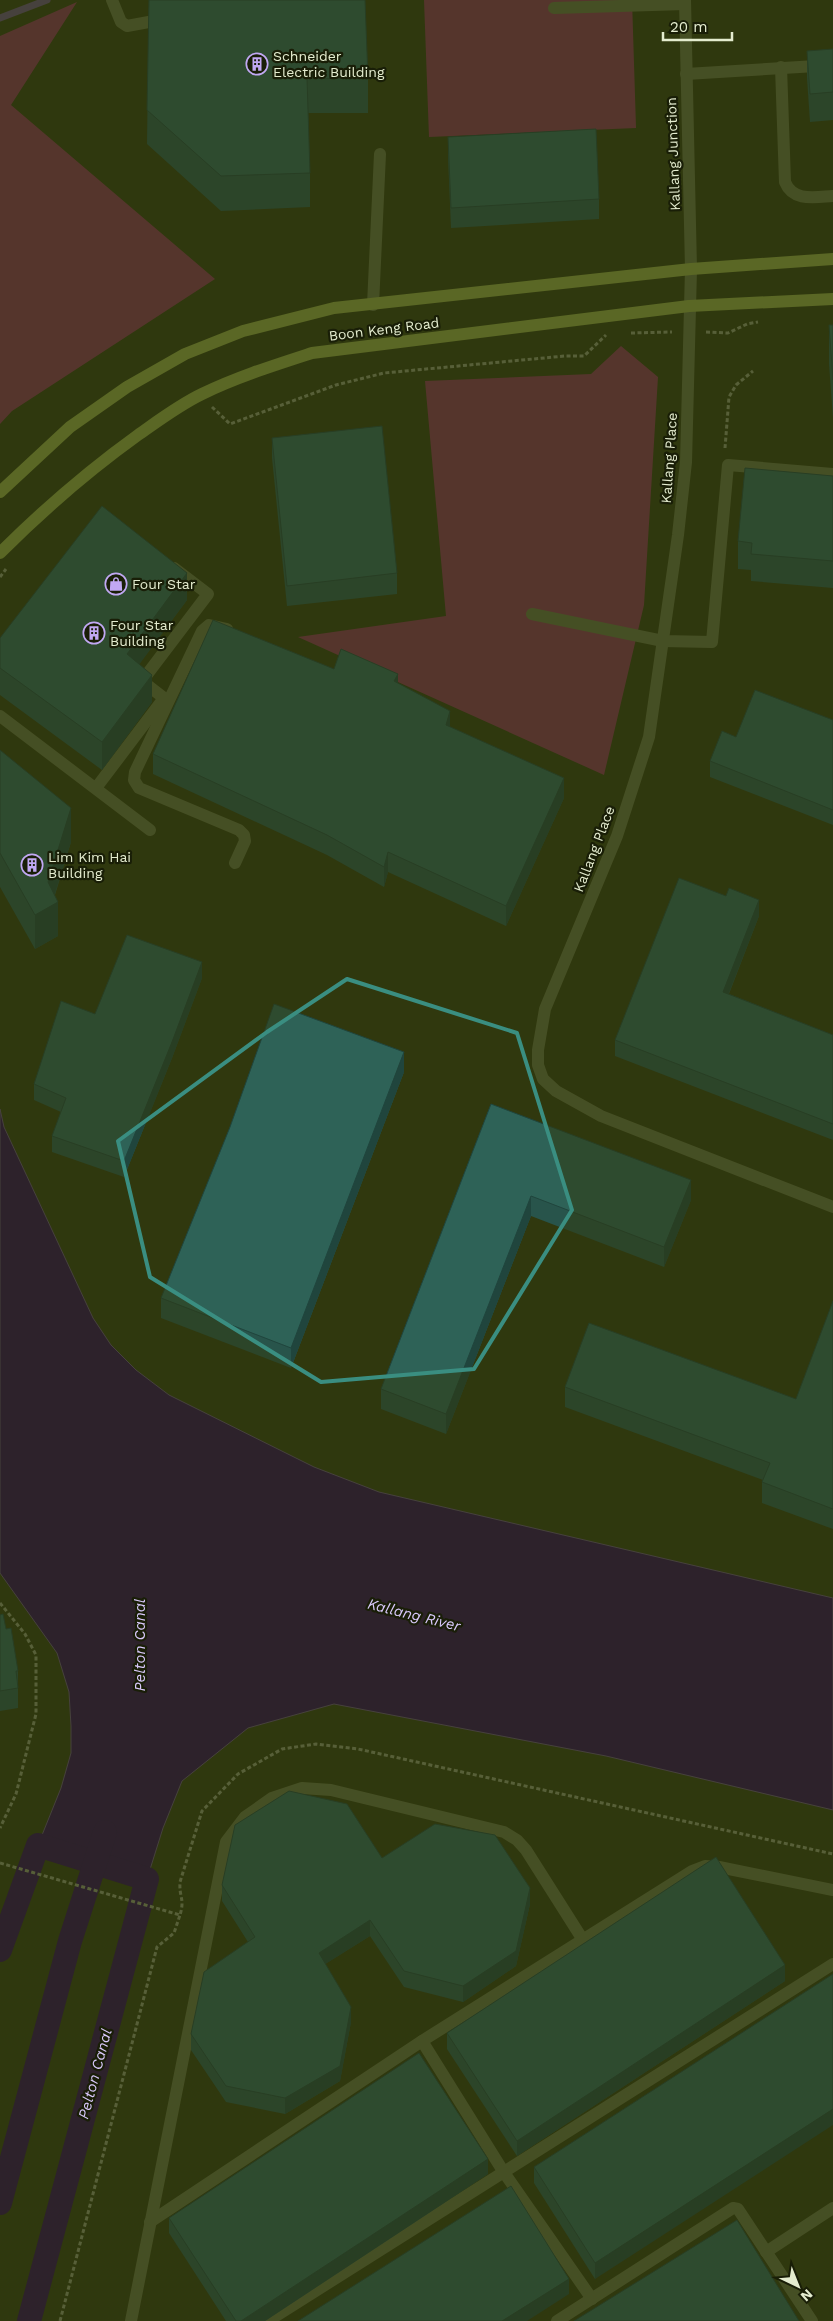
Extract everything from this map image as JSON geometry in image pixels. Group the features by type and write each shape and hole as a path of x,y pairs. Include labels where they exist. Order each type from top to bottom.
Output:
{"main road":[{"name":"Boon Keng Road","path":"0,492 70,427 127,388 186,354 243,331 334,308 691,269 833,259"},
{"name":"Boon Keng Road","path":"0,553 45,508 95,465 155,423 201,394 262,369 312,353 689,306 833,299"}],"street":[{"path":"112,0 121,22 127,26 178,16"},
{"path":"554,8 685,2"},
{"name":"Kallang Junction","path":"685,2 691,269 689,306"},
{"path":"686,74 833,65"},
{"path":"781,67 785,182 792,193 805,197 833,196"},
{"path":"373,305 380,154"},
{"name":"Kallang Place","path":"689,306 686,462 678,535 648,737 617,836 545,1008 538,1050 538,1066 543,1079 556,1091 601,1116 833,1207"},
{"path":"532,614 662,640 712,642 728,465 833,474"},
{"path":"96,788 164,698 142,681 208,594 162,559"},
{"path":"235,863 245,841 244,835 239,830 139,788 134,780 135,772 202,631 209,624 218,625 242,635"},
{"path":"0,716 150,830"},
{"path":"131,2321 226,1842 245,1816 272,1798 302,1788 331,1790 504,1832 517,1840 526,1850 583,1940"},
{"path":"150,2222 422,2041 692,1871 705,1866 718,1867 833,1890"},
{"path":"268,2321 833,1964"},
{"path":"422,2041 504,2172 592,2299"},
{"path":"557,2321 733,2208 738,2209 812,2321"},
{"path":"766,2252 833,2208"}],"path":[{"path":"206,401 230,424 336,385 384,373 565,356 584,356 610,332"},
{"path":"626,332 642,333"},
{"path":"725,455 729,396 736,385 753,371"},
{"path":"0,577 11,562"},
{"path":"0,1603 25,1634 36,1655 36,1714 16,1794 0,1828"},
{"path":"0,1865 164,1911"},
{"path":"60,2321 157,1947 174,1933 180,1915"}],"highlighted area":[{"path":"347,979 517,1033 572,1210 474,1369 321,1382 150,1277 118,1141 267,1032"}],"shaded area":[{"path":"424,0 632,0 636,128 429,137"},
{"path":"77,2 11,105 215,279 12,411 0,424 0,36"},
{"path":"621,346 658,377 644,605 604,775 298,637 446,616 425,381 591,374"}],"water":[{"name":"Kallang River","path":"0,1109 4,1127 93,1318 111,1345 136,1370 169,1395 314,1467 379,1492 833,1598 833,1810 606,1756 334,1704 248,1728 182,1781 163,1828 147,1879 38,1845 61,1788 71,1753 71,1726 69,1692 57,1653 0,1573"}],"building":[{"name":"Schneider Electric Building","path":"149,0 365,0 368,79 307,78 310,173 221,176 147,110"},
{"path":"833,49 833,92 810,94 807,51"},
{"path":"596,129 599,199 451,208 448,137"},
{"path":"829,325 833,325 833,380"},
{"path":"382,426 397,573 287,586 272,438"},
{"path":"745,468 833,476 833,561 751,554 752,543 738,541"},
{"name":"Four Star Building","path":"102,506 187,573 127,654 152,675 102,742 0,668 0,638"},
{"path":"213,620 334,669 341,649 398,674 394,681 450,711 446,725 564,778 506,906 388,852 384,867 327,835 153,754"},
{"path":"755,690 833,720 833,810 710,761 722,731 736,737"},
{"name":"Lim Kim Hai Building","path":"0,750 71,808 48,882 58,902 35,915 0,853"},
{"path":"679,878 726,896 729,888 759,900 723,992 833,1035 833,1124 615,1040"},
{"path":"127,935 202,962 124,1161 52,1136 66,1098 34,1084 61,1001 95,1014"},
{"path":"274,1004 404,1052 291,1348 161,1298 230,1127"},
{"path":"491,1104 691,1180 664,1247 531,1196 446,1414 381,1389"},
{"path":"833,1301 833,1509 762,1482 770,1463 565,1387 589,1323 796,1399"},
{"path":"3,1614 6,1629 11,1628 18,1671 16,1671 18,1688 0,1691 0,1615"},
{"path":"289,1791 347,1804 382,1858 435,1824 495,1835 530,1888 516,1951 463,1986 404,1971 370,1920 319,1953 351,2007 340,2066 285,2098 226,2086 191,2034 204,1972 255,1937 222,1885 235,1825"},
{"path":"716,1857 785,1965 517,2141 447,2033"},
{"path":"833,1974 833,2109 595,2263 534,2167"},
{"path":"419,2053 488,2159 241,2321 236,2321 169,2218"},
{"path":"511,2186 569,2279 502,2321 298,2321"},
{"path":"737,2220 799,2321 574,2321"}],"waterway":[{"path":"0,18 47,0"},
{"name":"Pelton Canal","path":"0,2203 70,1941 105,1832"},
{"name":"Pelton Canal","path":"0,1950 38,1845 147,1879 29,2321"}],"place":[{"name":"Schneider Electric Building","path":"257,64"},
{"name":"Four Star","path":"116,584"},
{"name":"Four Star Building","path":"94,633"},
{"name":"Lim Kim Hai Building","path":"32,865"}]}
